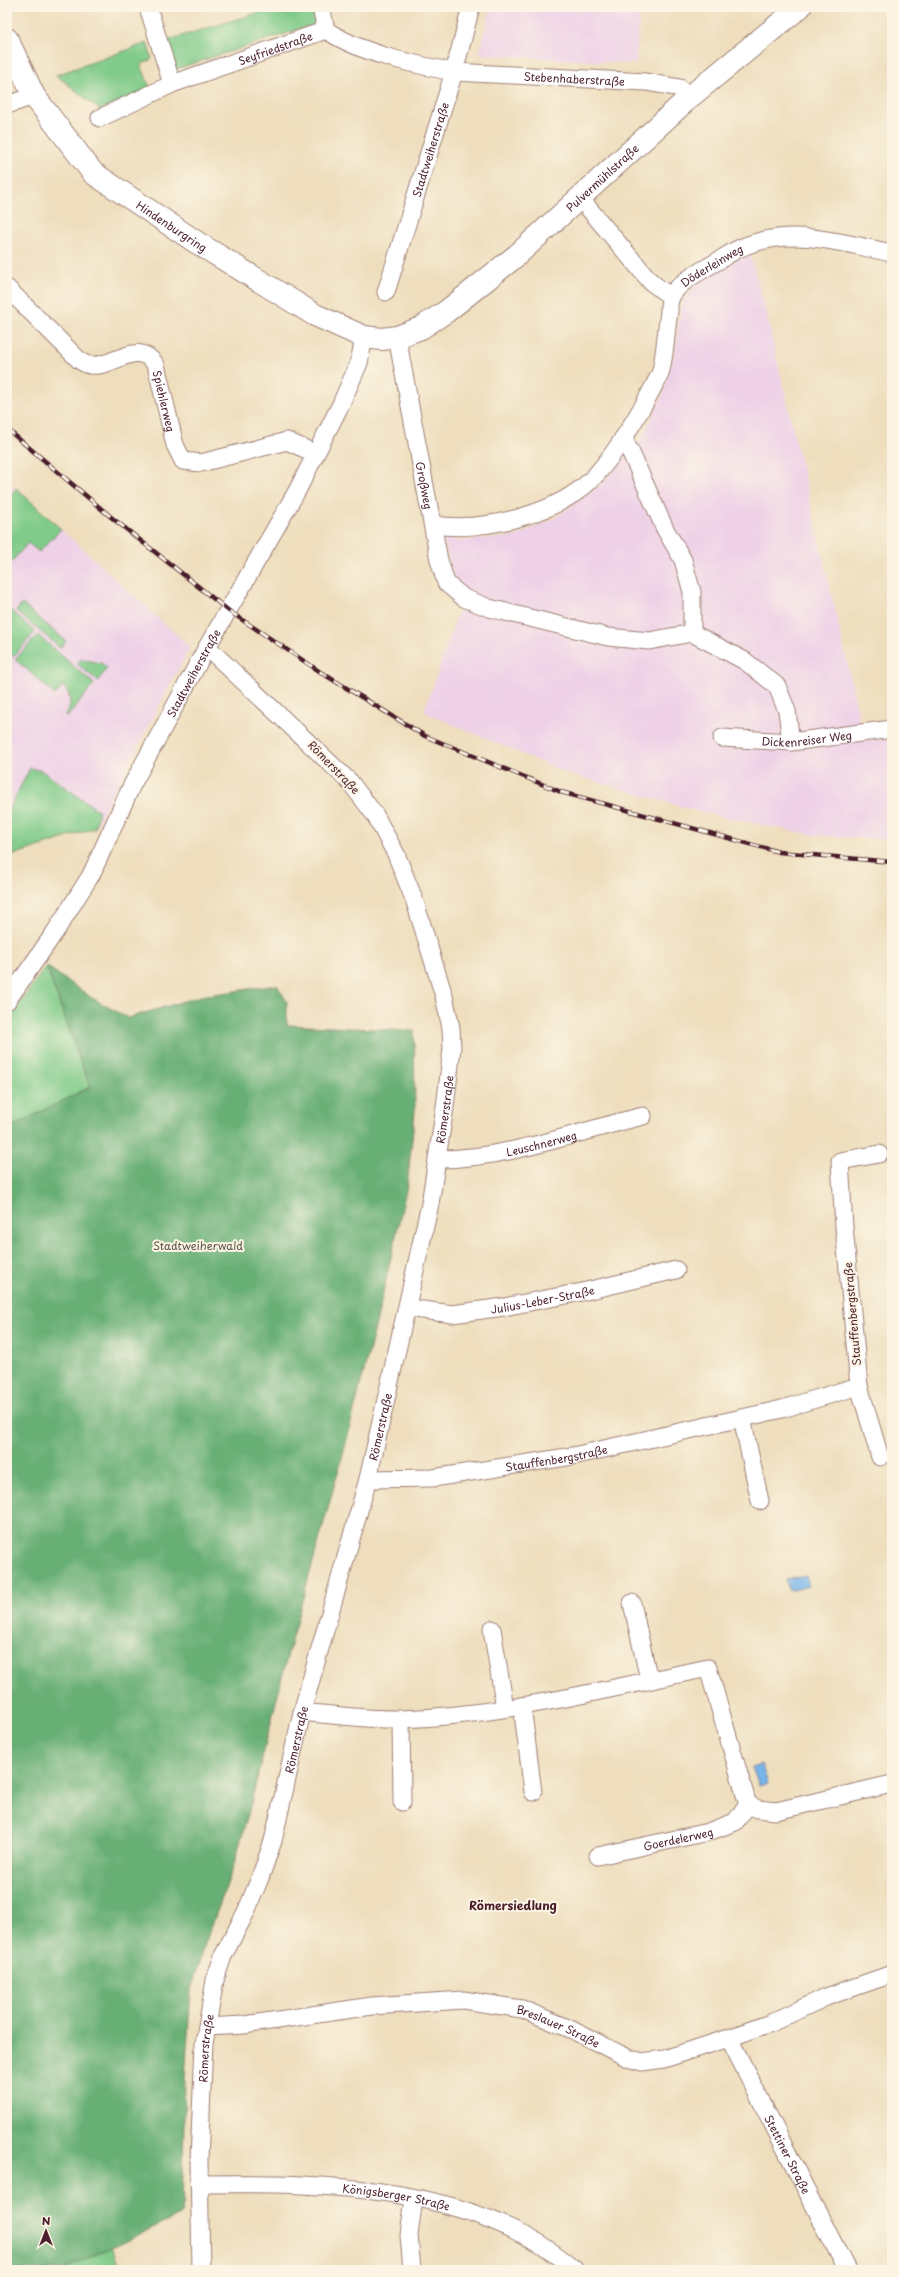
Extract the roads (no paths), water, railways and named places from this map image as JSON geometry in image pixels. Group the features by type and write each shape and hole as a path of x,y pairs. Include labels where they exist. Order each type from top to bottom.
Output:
{"main road":[{"name":"Pulvermühlstraße","path":"397,337 421,328 447,311 516,256 691,96 800,7"},
{"name":"Hindenburgring","path":"7,39 34,96 93,173 196,242 315,315 364,337 382,339 397,337"}],"street":[{"path":"148,7 172,84"},
{"path":"321,7 326,30"},
{"name":"Stadtweiherstraße","path":"386,292 454,72 471,7"},
{"name":"Seyfriedstraße","path":"100,118 172,84 326,30 337,37 365,48 428,67 454,72"},
{"name":"Stebenhaberstraße","path":"454,72 646,82 680,88 691,96"},
{"path":"7,105 34,96"},
{"name":"Döderleinweg","path":"579,197 651,282 671,297 680,286 738,249 772,238 809,238 843,241 892,253"},
{"name":"Spiehlerweg","path":"7,288 79,360 90,365 105,363 127,355 144,353 150,356 156,364 175,445 184,461 201,463 287,441 314,453"},
{"path":"434,525 460,527 499,523 530,514 564,499 591,479 622,438 660,374 671,297"},
{"name":"Stadtweiherstraße","path":"7,1001 51,938 91,875 132,785 207,648 297,491 314,453 352,381 359,363 364,337"},
{"name":"Großweg","path":"397,337 434,525 439,560 446,583 464,598 490,608 608,637 649,641 692,633"},
{"path":"622,438 634,459 665,529 682,560 692,592 692,633 745,661 777,686 787,711 791,742"},
{"name":"Römerstraße","path":"201,2270 201,2184 199,2160 207,2027 215,1980 223,1956 246,1912 273,1841 302,1712 368,1479 408,1308 438,1159 452,1048 444,996 414,899 396,854 375,815 350,782 207,648"},
{"name":"Dickenreiser Weg","path":"722,738 791,742 892,729"},
{"name":"Leuschnerweg","path":"438,1159 463,1159 492,1155 643,1116"},
{"name":"Stauffenbergstraße","path":"368,1479 434,1478 573,1456 782,1409 858,1386 844,1227 840,1160 879,1154"},
{"name":"Julius-Leber-Straße","path":"408,1308 452,1314 504,1307 582,1292 676,1270"},
{"path":"858,1386 880,1457"},
{"path":"742,1418 760,1501"},
{"path":"632,1602 649,1680"},
{"path":"492,1629 505,1708"},
{"path":"302,1712 401,1719 505,1708 585,1696 649,1680 708,1668 748,1805 758,1809 776,1811 892,1784"},
{"path":"522,1706 533,1792"},
{"path":"401,1719 402,1802"},
{"name":"Goerdelerweg","path":"598,1856 708,1832 735,1822 748,1805"},
{"name":"Breslauer Straße","path":"207,2027 244,2025 372,2006 463,2000 522,2009 568,2028 628,2058 642,2062 664,2059 728,2038 773,2022 826,1997 892,1974"},
{"name":"Stettiner Straße","path":"728,2038 847,2270"},
{"name":"Königsberger Straße","path":"201,2184 252,2183 365,2189 475,2213 524,2234 553,2251 575,2270"},
{"path":"412,2270 409,2235 414,2199"}],"water":[{"path":"806,1575 809,1586 789,1591 786,1579"},
{"path":"761,1764 768,1783 759,1786 752,1767"}],"railway":[{"path":"7,429 111,517 229,611 322,673 425,736 561,792 779,852 892,862"}],"district":[{"name":"Römersiedlung","path":"513,1905"}],"park label":[{"name":"Stadtweiherwald","path":"198,1245"}]}
